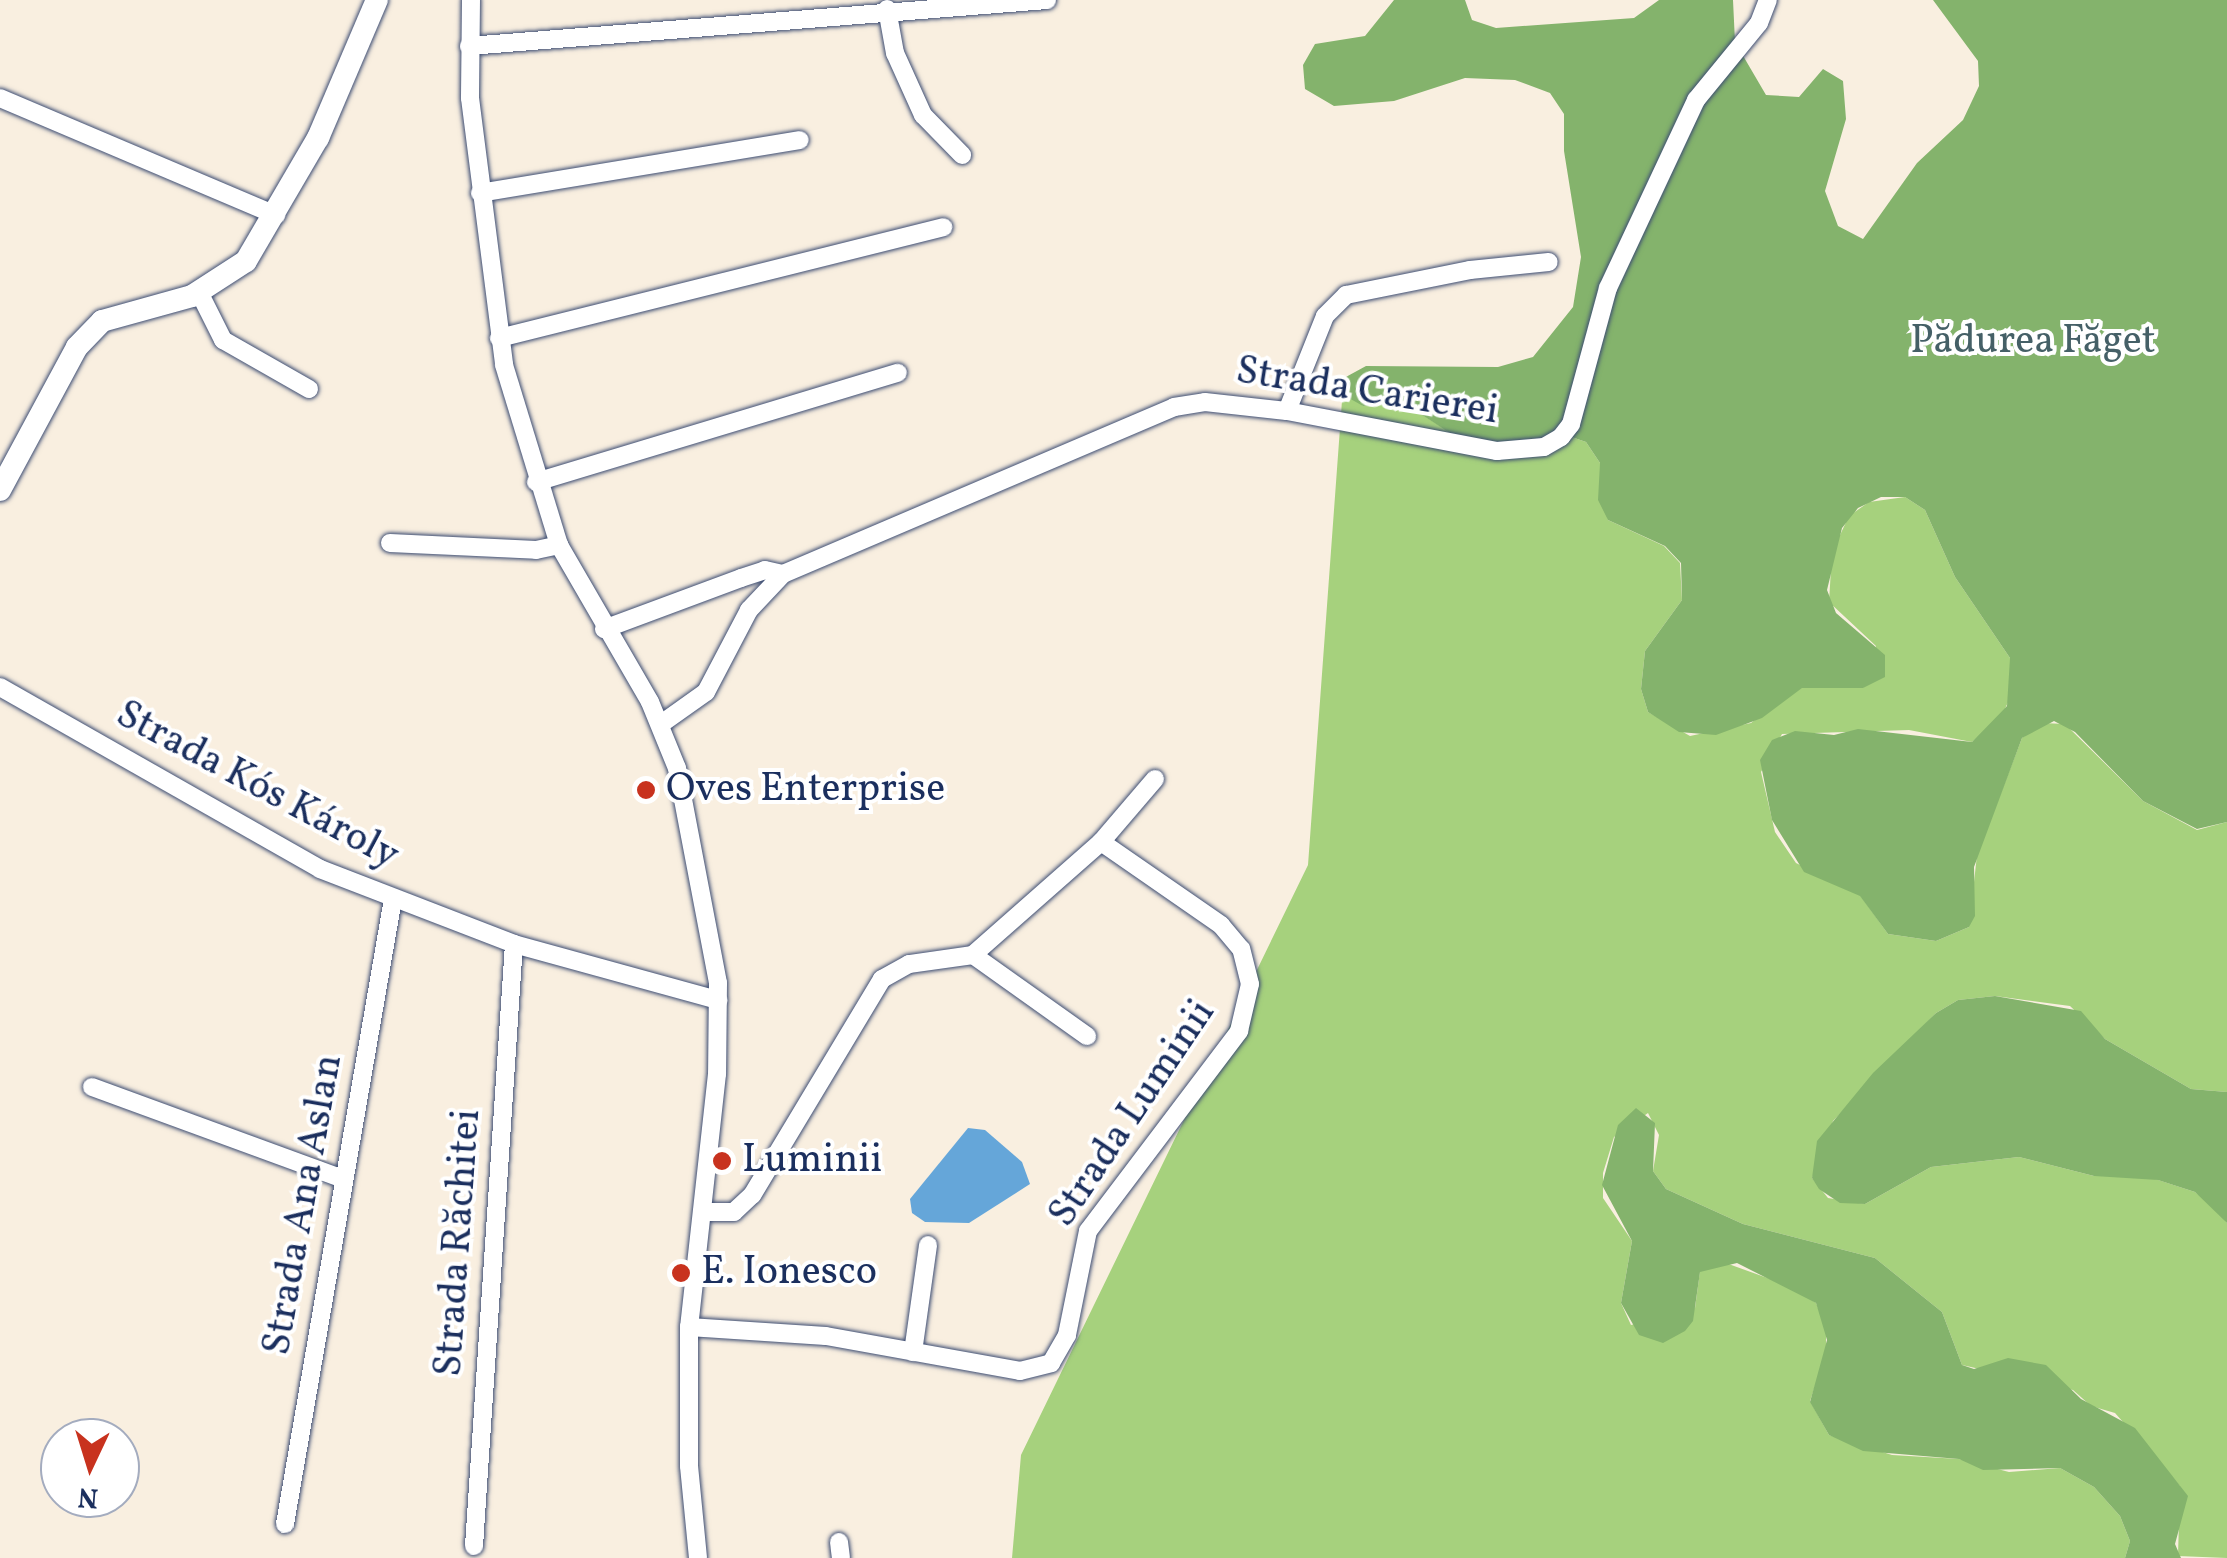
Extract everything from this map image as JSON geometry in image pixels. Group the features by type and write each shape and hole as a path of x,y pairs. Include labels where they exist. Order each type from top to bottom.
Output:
{"main road":[{"path":"0,490 90,332 120,312 199,292 246,261 318,138 377,0"}],"street":[{"path":"471,0 469,46 499,338 536,482 560,545 661,724 690,818 718,1000 689,1327 688,1426 698,1558"},
{"path":"469,46 887,9 1048,0"},
{"name":"Strada Carierei","path":"661,724 706,692 749,610 783,574 1174,407 1205,402 1287,411 1497,451 1544,447 1561,436 1571,424 1608,288 1688,117 1759,23 1768,0"},
{"path":"887,9 895,52 923,115 962,155"},
{"path":"0,98 276,215"},
{"path":"484,192 800,140"},
{"path":"484,192 690,169"},
{"path":"499,338 942,227"},
{"path":"1287,411 1325,316 1346,295 1470,270 1548,262"},
{"path":"199,292 223,340 309,389"},
{"path":"536,482 898,372"},
{"path":"390,542 536,550 560,545"},
{"path":"604,628 741,578 783,574"},
{"name":"Strada Kós Károly","path":"0,687 320,869 514,944 718,1000"},
{"path":"702,1212 734,1212 752,1195 882,979 909,964 973,955 1101,842 1156,779"},
{"name":"Strada Luminii","path":"689,1327 768,1329 1020,1371 1058,1357 1088,1231 1238,1031 1250,984 1232,935 1101,842"},
{"name":"Strada Ana Aslan","path":"285,1524 393,899"},
{"name":"Strada Răchitei","path":"474,1546 514,944"},
{"name":"Strada Luminii","path":"973,955 1087,1036"},
{"path":"92,1087 343,1179"},
{"path":"912,1352 928,1246"}],"green space":[{"name":"Pădurea Făget","path":"1394,0 1465,0 1472,20 1496,28 1634,18 1659,0 1733,0 1735,42 1766,95 1799,97 1823,69 1843,81 1846,119 1825,191 1838,226 1863,239 1917,163 1963,120 1979,86 1978,61 1933,0 2227,0 2227,822 2197,829 2143,801 2075,732 2054,721 2022,738 1974,867 1975,916 1969,927 1936,941 1888,934 1860,896 1804,872 1772,820 1760,760 1772,740 1795,731 1834,735 1858,729 1972,742 2007,706 2010,658 1955,577 1925,510 1905,497 1881,497 1858,508 1842,528 1827,590 1836,613 1885,655 1885,677 1863,688 1802,688 1762,718 1716,735 1679,732 1648,712 1641,689 1645,651 1682,600 1681,563 1665,546 1608,520 1598,500 1600,463 1586,442 1563,434 1502,445 1453,435 1402,402 1363,406 1347,397 1344,378 1366,366 1498,367 1533,357 1573,307 1581,257 1564,151 1564,114 1550,93 1515,80 1465,78 1394,101 1334,106 1305,89 1303,65 1315,44 1365,36"},
{"path":"1343,387 1363,406 1402,402 1443,428 1515,445 1563,434 1586,442 1600,463 1608,520 1664,546 1680,563 1682,600 1645,651 1641,689 1648,712 1690,736 1751,723 1790,692 1813,684 1863,688 1876,646 1829,602 1832,552 1849,516 1869,502 1905,497 1925,510 1955,577 2010,658 2012,694 2001,717 1972,742 1909,730 1782,734 1761,772 1775,832 1796,863 1860,895 1888,934 1936,941 1969,927 1977,855 2022,738 2042,723 2065,724 2143,801 2197,830 2227,822 2227,1092 2191,1089 2105,1039 2070,1006 1995,996 1958,1000 1936,1013 1833,1121 1812,1178 1828,1198 1865,1204 1931,1167 2019,1157 2094,1176 2146,1176 2195,1192 2215,1208 2227,1223 2227,1558 2178,1556 2180,1486 2115,1413 2091,1406 2073,1390 1962,1365 1942,1312 1875,1258 1743,1224 1666,1189 1653,1171 1659,1135 1648,1113 1614,1137 1603,1173 1603,1198 1632,1241 1621,1303 1631,1325 1695,1308 1700,1271 1723,1262 1795,1288 1816,1303 1826,1328 1826,1353 1810,1401 1829,1435 1892,1455 1959,1459 2009,1472 2060,1468 2094,1487 2120,1516 2130,1541 2125,1558 1012,1558 1021,1455 1308,865"},
{"path":"1995,996 2081,1011 2105,1039 2191,1089 2227,1092 2227,1223 2195,1192 2158,1180 2094,1176 2019,1157 1931,1167 1865,1204 1840,1203 1819,1189 1812,1178 1817,1141 1873,1073 1936,1013 1958,1000"},
{"path":"1636,1108 1655,1123 1653,1171 1666,1189 1743,1224 1875,1258 1942,1312 1962,1365 1974,1369 2008,1358 2046,1365 2081,1399 2135,1428 2188,1496 2175,1544 2181,1558 2125,1558 2130,1541 2120,1516 2094,1487 2060,1468 1983,1470 1959,1459 1863,1451 1829,1435 1810,1402 1827,1340 1816,1303 1737,1263 1700,1272 1693,1321 1685,1331 1663,1343 1639,1335 1621,1303 1632,1241 1602,1185 1618,1125"}],"water":[{"path":"968,1128 985,1130 1022,1162 1030,1184 969,1223 925,1222 912,1213 910,1199"}],"place":[{"name":"Oves Enterprise","path":"646,790"},
{"name":"Luminii","path":"722,1161"},
{"name":"E. Ionesco","path":"681,1273"}]}
